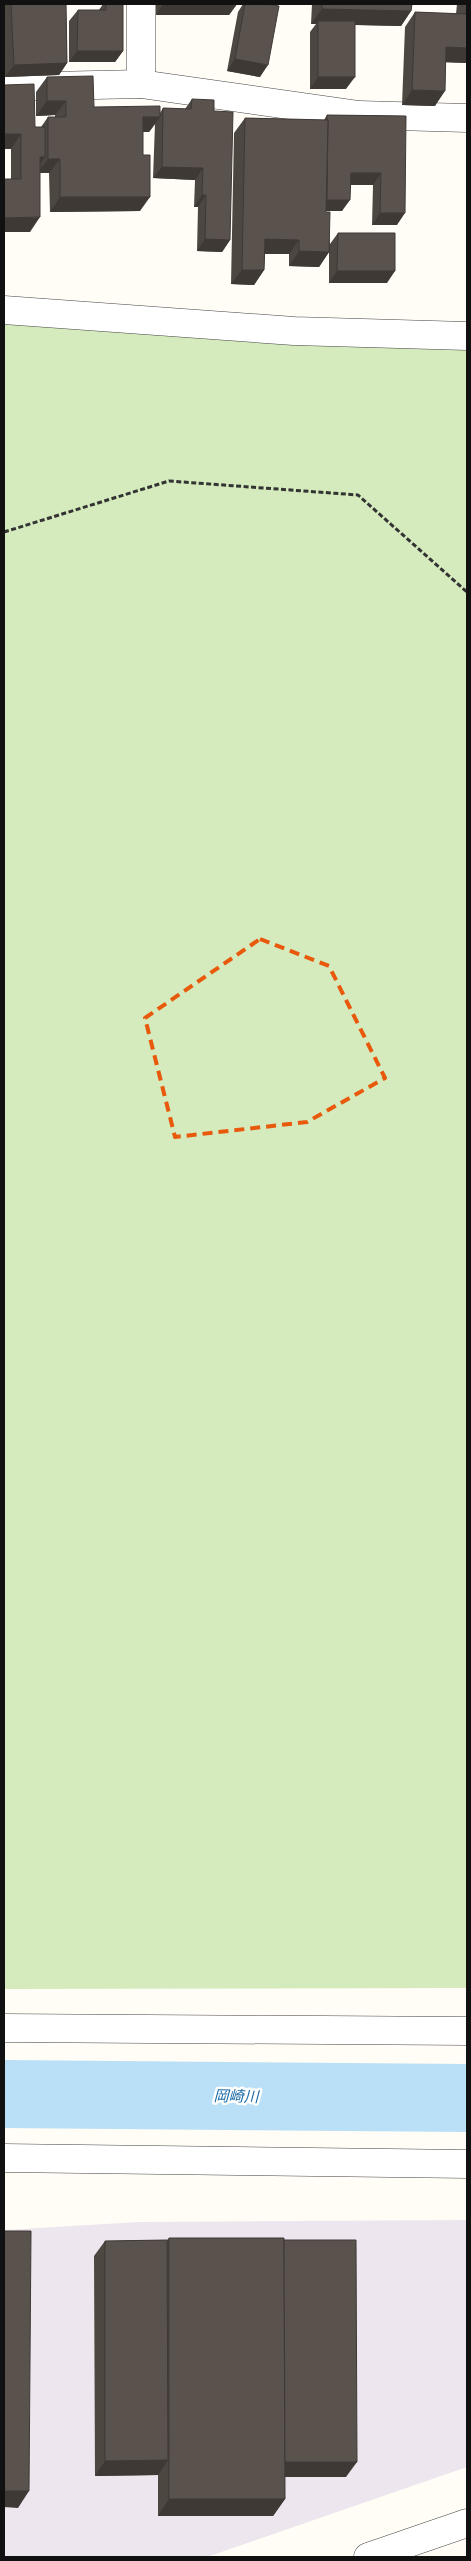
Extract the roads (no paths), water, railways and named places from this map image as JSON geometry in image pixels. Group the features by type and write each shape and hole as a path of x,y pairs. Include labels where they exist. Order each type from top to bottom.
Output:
{"street":[{"path":"141,4 141,84"},
{"path":"4,87 141,84 359,115 467,118"},
{"path":"4,310 294,331 467,336"},
{"path":"4,2028 467,2031"},
{"path":"4,2158 467,2164"},
{"path":"368,2557 467,2523"}],"waterway":[{"name":"岡崎川","path":"4,2094 467,2098"}]}
